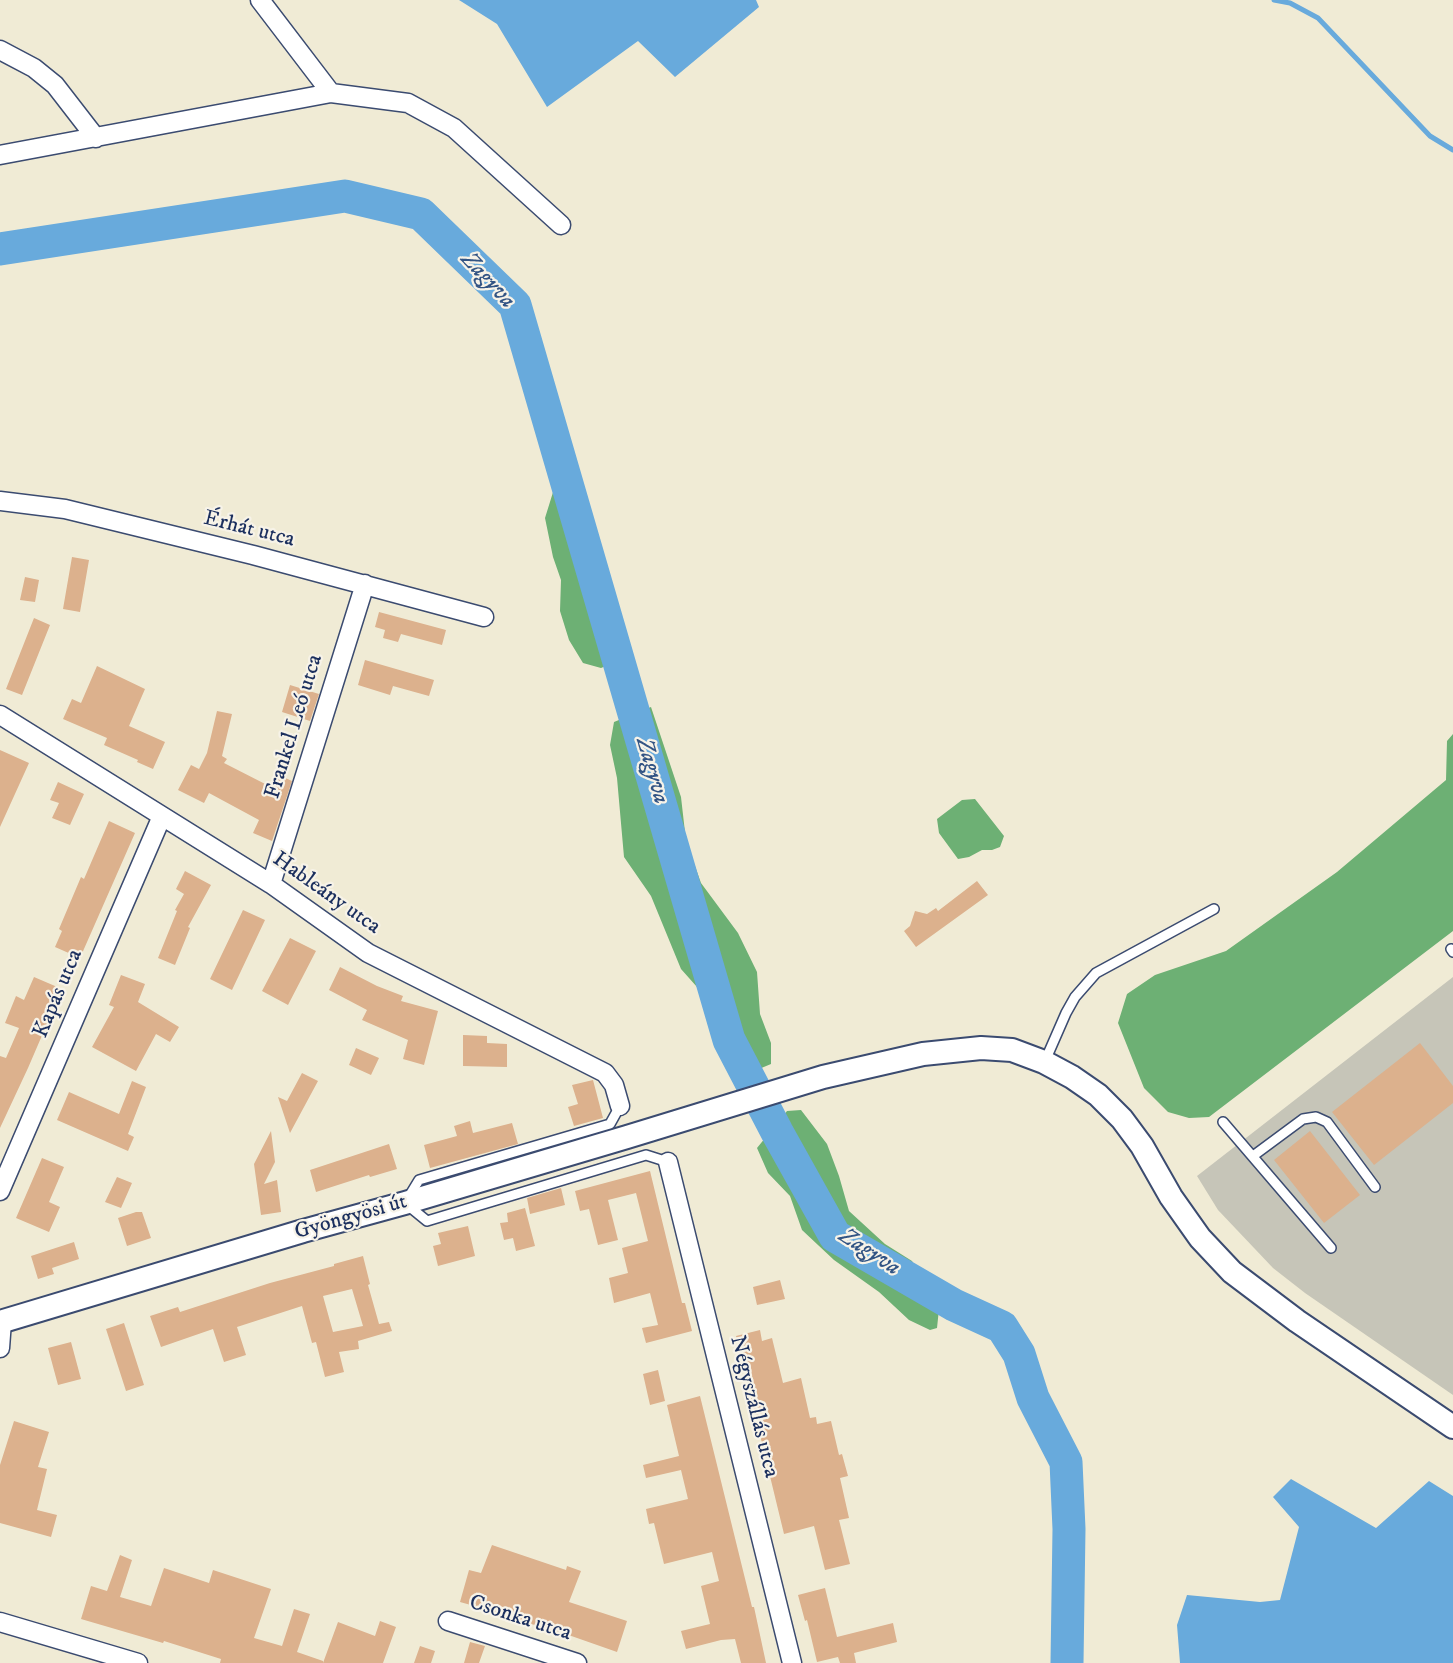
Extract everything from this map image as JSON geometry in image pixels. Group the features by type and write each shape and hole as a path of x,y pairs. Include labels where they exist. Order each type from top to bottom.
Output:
{"street":[{"path":"260,0 331,93"},
{"path":"0,50 34,68 55,85 96,138"},
{"path":"0,155 331,93 408,103 454,128 561,225"},
{"name":"Érhát utca","path":"0,501 65,509 365,584 484,617"},
{"name":"Frankel Leó utca","path":"271,884 365,584"},
{"name":"Hableány utca","path":"0,715 271,884 368,953 605,1073 614,1084 620,1106"},
{"name":"Kapás utca","path":"0,1191 162,816"},
{"name":"Gyöngyösi út","path":"1,1322 823,1077 923,1054 971,1048 1012,1050 1044,1062 1072,1077 1098,1095 1122,1119 1142,1146 1185,1218 1200,1238 1232,1272 1453,1427"},
{"name":"Négyszállás utca","path":"668,1162 792,1663"},
{"path":"0,1348 1,1322"},
{"name":"Csonka utca","path":"448,1621 577,1663"},
{"path":"0,1622 138,1663"}],"lane":[{"path":"1044,1062 1066,1012 1080,990 1096,973 1214,909"},
{"path":"620,1106 610,1124 419,1180 405,1203 427,1221 646,1155 668,1162"},
{"path":"1252,1156 1303,1119 1316,1118 1327,1122 1375,1187"},
{"path":"1223,1122 1331,1248"}],"shaded area":[{"path":"1453,977 1453,1395 1305,1293 1273,1268 1218,1210 1197,1176"}],"green space":[{"path":"580,487 630,656 601,668 583,663 569,640 560,611 561,580 553,557 545,518 554,489"},
{"path":"651,707 681,797 686,841 701,883 738,933 757,972 760,1014 771,1043 771,1064 759,1069 724,1053 697,987 681,969 651,896 624,857 617,778 610,745 614,722"},
{"path":"1453,734 1453,931 1209,1117 1189,1118 1168,1112 1144,1088 1118,1023 1127,994 1155,975 1226,951 1337,872 1446,780 1447,741"},
{"path":"975,799 1004,836 1000,847 982,850 969,857 958,859 939,833 937,819 962,800"},
{"path":"801,1110 827,1144 849,1211 885,1244 912,1261 939,1309 937,1328 930,1330 909,1320 879,1292 834,1260 802,1230 790,1196 768,1173 757,1148 787,1111"}],"water":[{"path":"459,0 756,0 759,7 675,77 638,41 547,107 497,24"},
{"path":"1291,1479 1376,1528 1429,1481 1453,1496 1453,1663 1180,1663 1177,1625 1187,1595 1260,1602 1280,1600 1299,1527 1273,1497"}],"building":[{"path":"72,557 89,560 80,612 63,609"},
{"path":"25,577 39,580 35,602 20,600"},
{"path":"379,612 446,630 442,645 401,634 398,642 383,638 385,630 375,627"},
{"path":"34,618 50,625 22,695 6,689"},
{"path":"365,660 434,680 429,696 393,686 390,695 358,685"},
{"path":"97,666 145,689 129,726 165,742 153,769 104,745 107,738 63,719 72,699 81,703"},
{"path":"290,685 319,694 310,721 282,712"},
{"path":"217,711 232,714 222,756 227,759 224,763 273,788 279,775 292,781 272,841 253,833 259,820 209,793 204,803 178,790 191,765 199,769 207,753"},
{"path":"0,750 29,763 0,827"},
{"path":"58,782 84,794 70,825 52,818 59,803 50,800"},
{"path":"109,821 135,833 80,958 55,947 62,931 59,929 81,877 84,879"},
{"path":"185,871 211,885 188,927 190,928 175,965 158,958 177,911 175,910 184,894 176,889"},
{"path":"977,881 988,895 916,947 904,931 910,926 915,911 927,914 936,908 938,911"},
{"path":"243,910 265,920 232,990 210,979"},
{"path":"290,938 316,951 288,1005 262,991"},
{"path":"340,967 403,996 401,1001 438,1011 424,1065 403,1059 408,1040 362,1020 367,1010 329,990"},
{"path":"121,975 145,984 138,1002 179,1027 170,1042 156,1034 136,1071 92,1047 114,1007 109,1005"},
{"path":"34,977 62,989 0,1128 0,1056 6,1058 19,1028 5,1023 16,996 24,1000"},
{"path":"463,1035 487,1036 487,1043 507,1044 507,1067 463,1066"},
{"path":"1420,1043 1453,1086 1453,1103 1374,1165 1332,1112"},
{"path":"356,1048 379,1058 371,1075 349,1065"},
{"path":"302,1073 318,1081 290,1133 278,1097 287,1101"},
{"path":"593,1080 603,1118 574,1126 568,1107 578,1104 572,1085"},
{"path":"132,1081 146,1087 128,1134 134,1137 128,1151 57,1120 69,1092 119,1114"},
{"path":"470,1121 473,1133 512,1123 518,1144 430,1168 424,1145 457,1136 454,1126"},
{"path":"271,1131 275,1162 264,1184 277,1180 281,1212 261,1215 254,1164"},
{"path":"1310,1131 1360,1195 1324,1223 1274,1160"},
{"path":"389,1144 397,1169 370,1177 369,1175 316,1192 310,1170"},
{"path":"42,1158 64,1167 49,1202 60,1207 49,1232 16,1218"},
{"path":"650,1171 682,1303 685,1303 692,1331 646,1343 642,1328 658,1325 650,1293 614,1303 609,1278 628,1273 622,1248 648,1241 636,1193 608,1200 618,1240 598,1245 589,1209 580,1211 575,1191"},
{"path":"117,1177 132,1183 121,1208 105,1202"},
{"path":"561,1188 565,1205 530,1214 527,1198"},
{"path":"525,1208 535,1246 516,1251 513,1238 504,1240 500,1223 508,1222 507,1213"},
{"path":"142,1212 151,1238 127,1246 118,1218"},
{"path":"468,1226 475,1256 438,1266 433,1246 441,1244 438,1233"},
{"path":"74,1242 79,1259 52,1268 54,1274 38,1279 31,1256"},
{"path":"363,1256 379,1324 389,1322 392,1331 358,1341 359,1349 339,1352 344,1372 325,1377 316,1342 312,1343 302,1306 237,1327 246,1355 224,1362 213,1329 161,1347 150,1316 178,1307 180,1312 270,1283 334,1266 334,1264","holes":["352,1289 363,1326 333,1332 323,1296"]},
{"path":"780,1280 785,1299 757,1305 753,1287"},
{"path":"124,1323 144,1385 126,1391 106,1329"},
{"path":"760,1330 762,1341 772,1338 783,1383 801,1378 810,1418 816,1417 817,1424 831,1421 839,1455 842,1454 848,1476 840,1478 849,1518 839,1520 850,1564 825,1570 814,1526 784,1534 736,1336"},
{"path":"71,1342 81,1379 58,1385 48,1348"},
{"path":"658,1370 665,1401 650,1405 643,1374"},
{"path":"700,1396 766,1663 741,1663 735,1639 721,1640 686,1649 681,1631 710,1624 701,1586 719,1581 712,1552 664,1564 654,1523 649,1524 646,1509 688,1499 681,1470 646,1478 643,1465 679,1456 667,1405"},
{"path":"14,1421 49,1432 38,1467 47,1469 37,1510 57,1515 51,1537 0,1523 0,1465"},
{"path":"492,1545 566,1570 567,1566 581,1571 569,1602 627,1621 617,1652 460,1602 469,1570 481,1573"},
{"path":"120,1555 132,1560 120,1597 151,1606 164,1568 209,1583 213,1570 271,1589 254,1638 282,1646 294,1609 310,1614 297,1652 323,1661 323,1663 220,1663 221,1659 81,1619 91,1586 107,1591"},
{"path":"825,1588 837,1637 893,1623 897,1642 854,1653 856,1663 840,1663 838,1657 817,1662 807,1620 805,1621 798,1595"},
{"path":"380,1621 396,1627 383,1663 323,1663 338,1622 375,1636"},
{"path":"470,1642 485,1646 479,1663 464,1663"},
{"path":"420,1646 435,1651 431,1663 414,1663"}],"waterway":[{"path":"1274,0 1290,3 1318,18 1430,136 1453,150"},
{"name":"Zagyva","path":"0,249 345,196 421,214 515,305 729,1040 835,1236 954,1305 1002,1327 1019,1354 1033,1398 1066,1462 1069,1529 1067,1663"}]}
